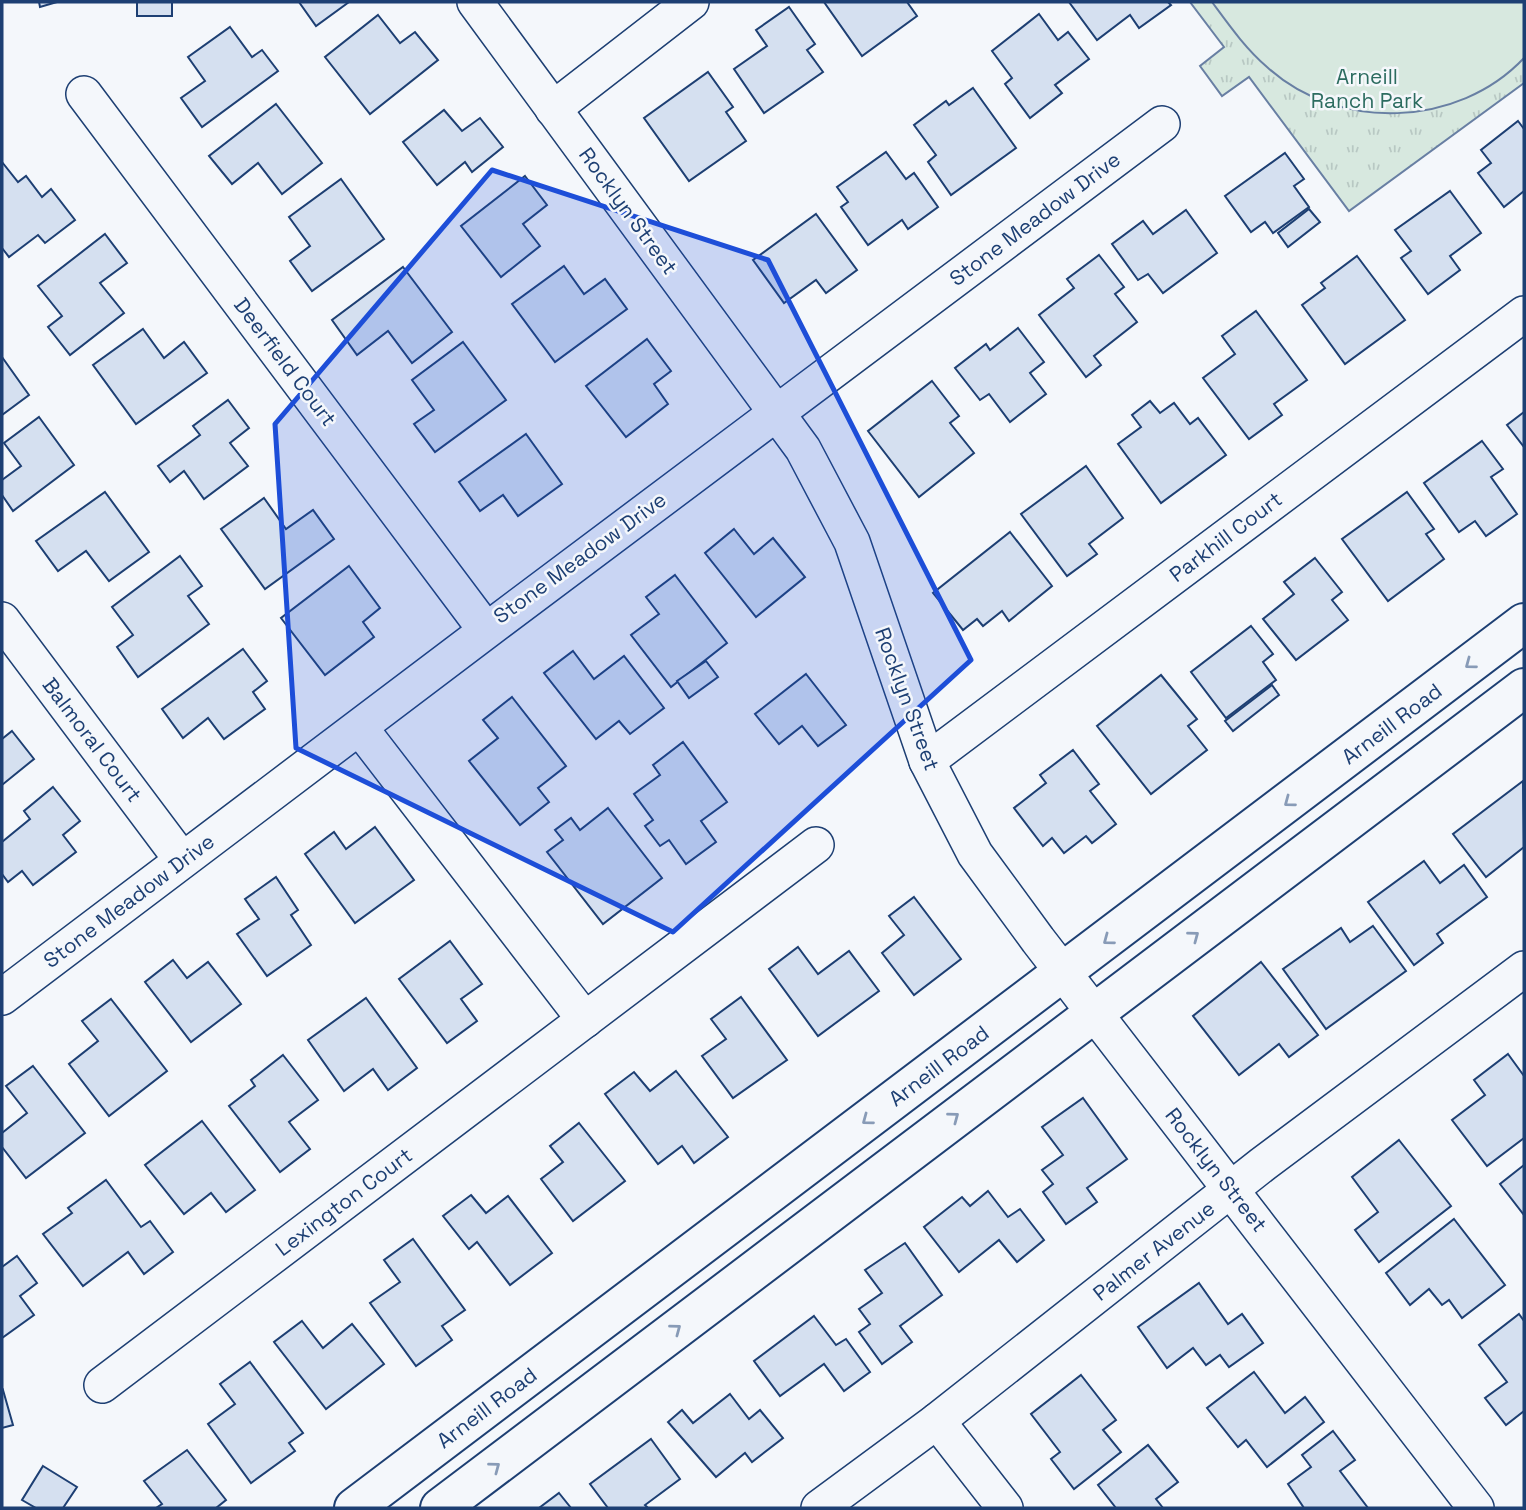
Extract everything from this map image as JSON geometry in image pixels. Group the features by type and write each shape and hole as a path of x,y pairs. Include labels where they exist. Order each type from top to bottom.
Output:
{"main road":[{"name":"Arneill Road","path":"354,1508 1064,974 1524,623"},
{"path":"440,1508 1524,688"}],"street":[{"name":"Rocklyn Street","path":"475,2 803,449 852,542 927,761 975,854 1093,1012 1476,1508"},
{"path":"553,109 691,2"},
{"name":"Deerfield Court","path":"84,94 485,629"},
{"name":"Stone Meadow Drive","path":"2,997 360,728 485,629 1162,124"},
{"name":"Parkhill Court","path":"927,761 1524,314"},
{"name":"Balmoral Court","path":"2,620 182,860"},
{"path":"360,728 585,1020"},
{"name":"Lexington Court","path":"102,1385 816,845"},
{"name":"Palmer Avenue","path":"819,1508 937,1421 1231,1190 1524,969"},
{"path":"937,1421 1005,1508"}],"highlighted area":[{"path":"492,170 768,260 971,660 673,932 296,748 275,424"}],"green space":[{"name":"Arneill Ranch Park","path":"1190,2 1524,2 1524,83 1349,211 1249,77 1222,96 1200,66 1224,47"},
{"name":"Arneill Ranch Park","path":"1212,2 1524,2 1524,58 1497,81 1466,98 1432,109 1397,113 1362,111 1328,103 1296,88 1267,67 1238,36"}],"building":[{"path":"39,2 57,2 40,7"},
{"path":"137,2 172,2 172,16 137,16"},
{"path":"299,2 349,2 316,26"},
{"path":"824,2 907,2 917,16 862,56"},
{"path":"1069,2 1168,2 1171,5 1139,28 1130,15 1097,40"},
{"path":"789,7 815,44 807,50 823,72 764,113 734,69 767,46 756,30"},
{"path":"1039,14 1058,40 1068,32 1089,59 1055,85 1062,93 1030,118 1005,84 1012,78 992,51"},
{"path":"378,15 400,43 415,32 438,60 370,114 325,57"},
{"path":"230,27 252,57 262,50 278,71 202,127 181,98 205,81 188,57"},
{"path":"708,72 733,107 726,112 746,141 689,181 644,118"},
{"path":"973,88 1016,148 951,195 928,162 936,155 914,125 946,101 949,105"},
{"path":"276,104 322,163 282,194 258,163 232,184 209,156"},
{"path":"444,110 462,131 480,118 503,147 472,172 465,162 437,185 403,142"},
{"path":"1518,121 1524,129 1524,191 1504,207 1478,173 1491,163 1481,150"},
{"path":"886,152 906,179 914,173 938,207 908,229 902,220 868,245 841,207 848,202 837,187"},
{"path":"1285,153 1304,179 1294,186 1309,207 1273,233 1265,222 1251,232 1225,196"},
{"path":"2,162 18,182 26,176 42,197 51,189 75,220 45,243 38,235 9,257 2,248"},
{"path":"525,176 547,205 523,224 540,246 501,277 461,226"},
{"path":"341,179 384,239 312,291 290,261 310,246 289,217"},
{"path":"1450,191 1481,233 1450,256 1460,270 1428,294 1401,258 1411,251 1395,230"},
{"path":"1309,209 1320,222 1288,247 1278,233"},
{"path":"1186,210 1217,253 1163,293 1148,274 1138,280 1112,244 1143,221 1153,234"},
{"path":"816,214 857,270 826,293 816,280 784,303 753,260"},
{"path":"105,234 127,263 100,283 124,313 70,355 48,327 62,316 38,286"},
{"path":"1099,255 1124,287 1115,294 1137,322 1094,356 1101,365 1086,377 1039,315 1074,288 1067,279"},
{"path":"1357,256 1405,320 1345,364 1302,305 1325,288 1321,283"},
{"path":"564,266 584,294 605,279 627,309 555,362 512,304"},
{"path":"403,267 452,332 412,363 388,331 357,355 332,320"},
{"path":"1256,311 1307,380 1274,404 1282,415 1249,439 1203,378 1235,354 1222,336"},
{"path":"1018,328 1044,362 1030,373 1046,394 1010,422 989,394 980,400 955,368 986,344 990,350"},
{"path":"143,329 164,358 184,342 207,373 136,424 93,365"},
{"path":"647,339 671,371 654,384 668,404 626,437 586,386"},
{"path":"463,342 506,400 435,452 414,424 434,410 412,380"},
{"path":"2,357 29,395 2,415"},
{"path":"932,381 959,416 950,423 974,453 919,497 868,431"},
{"path":"228,400 249,428 230,443 248,466 204,499 184,471 170,482 158,466 200,435 193,426"},
{"path":"1150,401 1160,413 1174,403 1190,424 1198,418 1226,455 1161,503 1118,444 1141,427 1132,415"},
{"path":"1524,412 1524,447 1507,425"},
{"path":"39,417 74,465 13,511 2,495 2,480 21,466 4,443"},
{"path":"526,434 562,484 518,516 503,495 480,511 459,482"},
{"path":"1482,441 1503,469 1491,477 1517,514 1486,536 1475,521 1459,532 1424,483"},
{"path":"1086,466 1123,518 1089,544 1097,554 1067,576 1021,514"},
{"path":"105,492 149,552 109,581 86,551 58,571 36,541"},
{"path":"1407,492 1434,529 1426,534 1444,559 1388,601 1342,539"},
{"path":"264,498 286,529 313,510 334,539 265,589 221,529"},
{"path":"734,529 754,554 773,538 805,577 756,617 705,553"},
{"path":"1010,532 1052,586 1009,621 1002,611 983,626 977,619 963,630 933,593"},
{"path":"180,556 202,586 188,596 209,624 138,677 117,647 133,635 112,607"},
{"path":"1315,558 1342,592 1332,600 1348,620 1296,660 1263,619 1294,594 1284,582"},
{"path":"349,566 380,608 363,622 374,637 325,675 281,618"},
{"path":"675,575 727,643 671,687 631,635 659,614 646,597"},
{"path":"1251,626 1273,654 1263,662 1276,680 1226,718 1191,672"},
{"path":"243,649 267,681 253,692 265,709 224,739 208,718 183,738 162,709"},
{"path":"573,651 594,679 624,656 664,708 630,734 619,721 596,739 544,673"},
{"path":"706,661 718,677 689,698 677,681"},
{"path":"806,674 846,725 818,746 802,726 779,744 755,714"},
{"path":"1161,675 1197,719 1188,726 1207,750 1151,794 1097,726"},
{"path":"1272,685 1279,695 1233,731 1225,721"},
{"path":"512,697 566,766 538,788 549,802 520,825 469,761 498,738 483,720"},
{"path":"12,731 34,759 2,785 2,739"},
{"path":"683,742 727,802 701,821 716,842 686,864 669,840 660,846 645,826 653,820 634,794 660,775 653,765"},
{"path":"1073,750 1099,784 1090,791 1116,824 1092,843 1086,836 1064,853 1052,838 1043,846 1014,808 1046,783 1040,775"},
{"path":"1523,781 1524,847 1486,877 1453,834"},
{"path":"53,787 80,821 63,835 76,852 33,885 22,871 8,882 2,874 2,842 30,819 24,811"},
{"path":"608,808 662,878 603,924 547,852 563,840 555,830 571,818 580,830"},
{"path":"375,827 414,880 355,923 305,854 334,832 346,849"},
{"path":"1424,861 1440,883 1464,865 1487,897 1437,934 1443,943 1414,965 1368,902"},
{"path":"276,877 298,910 291,915 311,945 267,976 237,934 259,919 245,899"},
{"path":"914,897 961,959 914,995 882,953 904,935 889,916"},
{"path":"1373,926 1406,971 1326,1029 1283,969 1341,928 1350,942"},
{"path":"450,941 482,984 461,999 477,1021 447,1043 399,979"},
{"path":"798,947 818,974 849,951 879,991 818,1036 769,969"},
{"path":"173,960 187,978 208,962 241,1004 191,1042 145,982"},
{"path":"1261,962 1318,1035 1289,1057 1279,1044 1239,1075 1193,1016"},
{"path":"741,997 787,1060 733,1098 702,1056 726,1039 711,1019"},
{"path":"366,998 417,1068 388,1090 373,1069 344,1091 308,1040"},
{"path":"111,999 167,1071 109,1116 69,1064 98,1041 82,1021"},
{"path":"1508,1054 1524,1076 1524,1138 1487,1166 1452,1120 1485,1095 1474,1080"},
{"path":"283,1055 318,1100 289,1122 310,1149 280,1172 229,1106 255,1086 251,1080"},
{"path":"33,1066 85,1133 26,1178 2,1147 2,1133 27,1113 6,1086"},
{"path":"676,1071 728,1137 694,1163 682,1146 658,1164 605,1094 634,1072 650,1091"},
{"path":"1083,1098 1127,1159 1087,1188 1097,1202 1066,1224 1043,1192 1053,1184 1042,1170 1063,1155 1042,1127"},
{"path":"202,1121 255,1190 226,1212 211,1193 184,1214 145,1165"},
{"path":"579,1123 625,1181 573,1221 541,1179 563,1162 550,1146"},
{"path":"1399,1140 1451,1206 1379,1262 1355,1230 1378,1212 1352,1177"},
{"path":"1524,1165 1524,1215 1500,1184"},
{"path":"106,1180 141,1227 150,1221 173,1252 144,1274 128,1252 83,1286 43,1234 72,1213 68,1208"},
{"path":"988,1191 1008,1217 1020,1209 1044,1240 1017,1262 999,1240 959,1272 924,1227 962,1197 970,1206"},
{"path":"471,1195 486,1213 508,1196 552,1253 510,1285 477,1242 469,1249 443,1216"},
{"path":"1454,1219 1505,1285 1462,1318 1449,1300 1442,1305 1429,1289 1410,1305 1386,1273"},
{"path":"413,1239 465,1310 442,1326 452,1340 416,1366 370,1303 400,1282 384,1260"},
{"path":"905,1243 942,1295 900,1326 912,1342 882,1364 859,1332 870,1324 859,1309 882,1293 865,1270"},
{"path":"17,1256 37,1283 20,1296 34,1315 2,1338 2,1267"},
{"path":"1199,1283 1228,1324 1242,1314 1263,1343 1229,1367 1220,1355 1206,1365 1193,1348 1167,1368 1138,1327"},
{"path":"1519,1314 1524,1321 1524,1411 1506,1425 1485,1398 1507,1382 1479,1345"},
{"path":"814,1316 836,1345 846,1339 870,1372 844,1391 824,1364 780,1396 754,1361"},
{"path":"302,1321 323,1348 352,1324 384,1364 326,1409 274,1342"},
{"path":"250,1362 303,1433 289,1443 295,1451 251,1483 208,1424 235,1404 220,1384"},
{"path":"1254,1372 1285,1413 1305,1397 1324,1422 1267,1467 1246,1440 1238,1447 1207,1408"},
{"path":"1081,1375 1116,1420 1103,1430 1121,1452 1074,1489 1051,1459 1060,1452 1031,1414"},
{"path":"2,1391 13,1425 2,1428"},
{"path":"730,1394 749,1419 760,1410 783,1438 752,1462 745,1453 716,1477 668,1422 682,1410 693,1423"},
{"path":"1333,1431 1355,1460 1340,1471 1368,1508 1304,1508 1288,1484 1311,1467 1302,1455"},
{"path":"651,1439 680,1479 645,1505 648,1508 608,1508 590,1484"},
{"path":"1148,1445 1178,1482 1156,1499 1163,1508 1116,1508 1098,1485"},
{"path":"187,1450 226,1500 216,1508 156,1508 162,1504 144,1481"},
{"path":"43,1466 77,1487 63,1508 36,1508 22,1500"},
{"path":"559,1493 571,1508 539,1508"}]}
